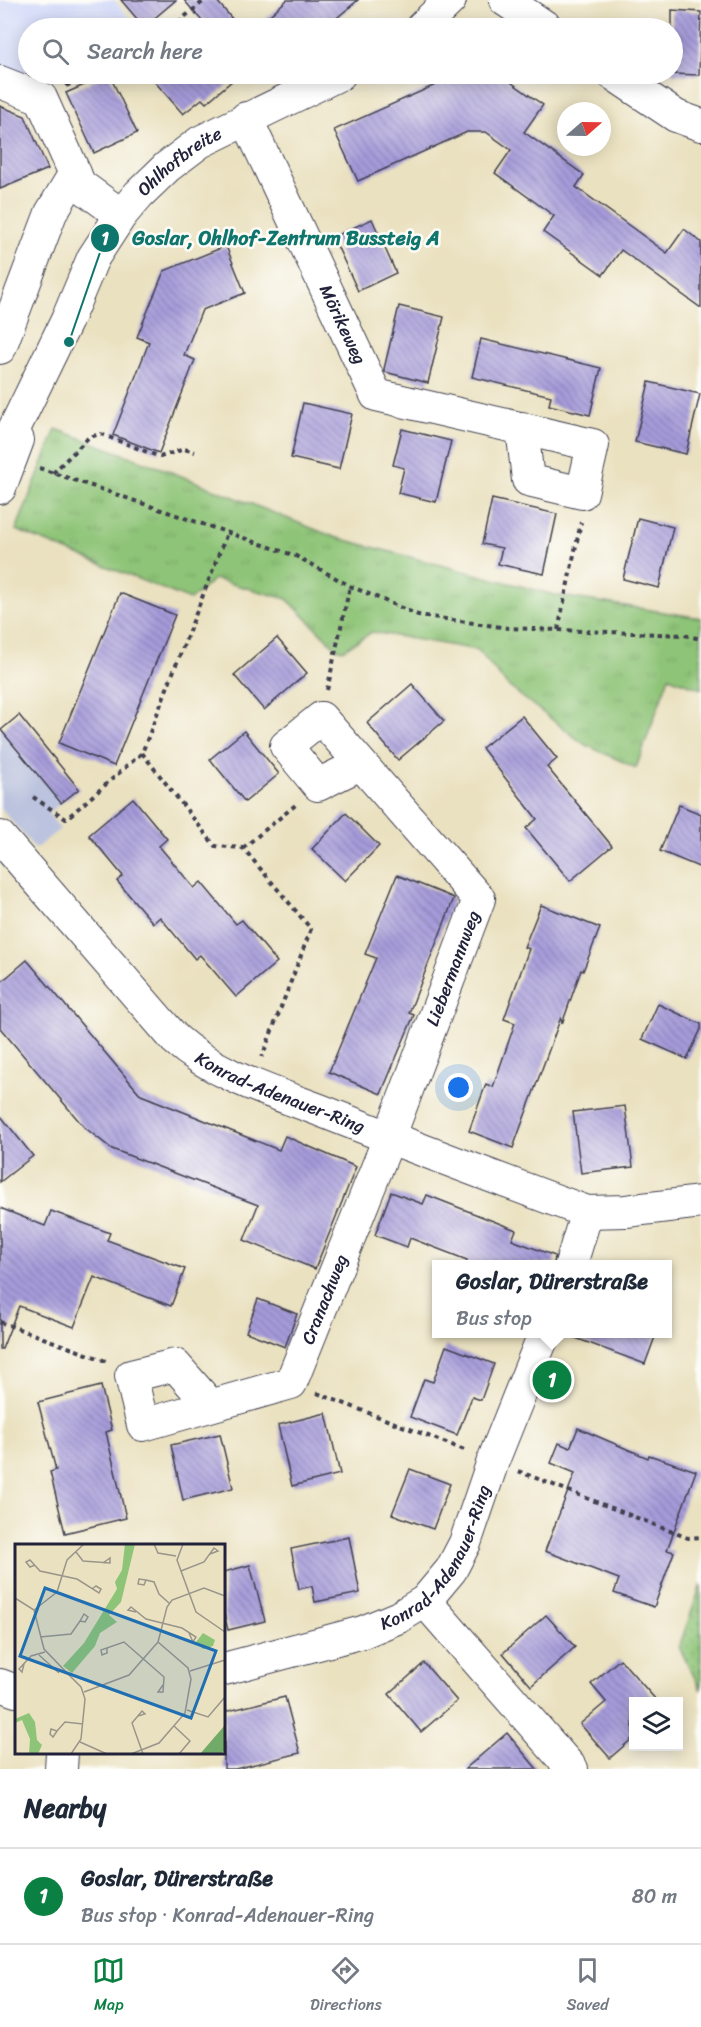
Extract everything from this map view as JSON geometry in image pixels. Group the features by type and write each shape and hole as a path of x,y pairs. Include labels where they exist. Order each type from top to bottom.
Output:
{"street":[{"path":"432,18 450,0"},
{"path":"505,0 532,18"},
{"path":"0,82 41,98 80,185 121,215"},
{"name":"Ohlhofbreite","path":"0,488 6,458 28,414 29,402 67,321 93,258 121,215 167,167 200,142 319,84"},
{"path":"628,84 676,116 701,125"},
{"name":"Mörikeweg","path":"246,118 376,395 593,445 582,494"},
{"path":"0,348 51,213 75,172"},
{"path":"522,428 528,480 582,494"},
{"path":"321,718 286,746 318,786 360,764"},
{"name":"Liebermannweg","path":"321,718 479,898 389,1138"},
{"name":"Konrad-Adenauer-Ring","path":"0,837 175,1039 192,1054 251,1083 389,1138 587,1212"},
{"name":"Cranachweg","path":"131,1376 143,1425 291,1383 389,1138"},
{"path":"572,1260 587,1212 626,1211 701,1202"},
{"name":"Konrad-Adenauer-Ring","path":"225,1669 363,1632 399,1617 425,1601 451,1570 465,1544 494,1461 542,1338"},
{"path":"131,1376 175,1365 210,1405"},
{"path":"425,1601 572,1769"},
{"path":"0,1685 15,1691"},
{"path":"61,1769 62,1754"}],"path":[{"path":"183,18 205,0"},
{"path":"53,473 89,437 101,434 160,457 184,449 195,452"},
{"path":"6,458 296,556 350,586 418,615 508,628 684,634 701,639"},
{"path":"558,630 585,503 582,494"},
{"path":"33,797 66,819 142,753 227,533"},
{"path":"321,718 350,586"},
{"path":"142,753 215,846 243,848 318,786"},
{"path":"243,848 311,929 251,1083"},
{"path":"0,1322 117,1365 131,1376"}],"shaded area":[{"path":"0,0 114,0 130,18 18,18 18,72 0,64"},
{"path":"19,715 79,789 48,813 60,829 35,849 0,807 0,731"}],"green space":[{"path":"56,429 334,537 555,595 701,618 701,689 669,677 636,768 584,744 508,686 478,650 372,632 343,650 336,648 287,599 214,579 190,600 16,530"},
{"path":"701,1585 701,1690 679,1647"}],"building":[{"path":"121,0 176,0 155,18 136,18"},
{"path":"184,0 216,0 231,18 199,18"},
{"path":"287,0 358,0 337,18 266,18"},
{"path":"672,10 701,12 699,75 683,74 683,18 672,18"},
{"path":"86,84 114,84 137,133 94,153 66,93"},
{"path":"157,84 228,84 206,103 202,99 183,114"},
{"path":"438,84 513,84 543,105 524,132 584,175 576,187 667,253 684,229 701,242 701,308 621,250 603,275 543,232 554,216 495,173 511,150 486,132 467,132 358,181 334,130"},
{"path":"0,106 25,116 48,169 0,189"},
{"path":"372,219 396,273 358,291 333,237"},
{"path":"226,246 245,293 202,310 184,355 195,360 159,453 113,435 149,342 137,337 164,271"},
{"path":"399,306 444,317 428,383 385,372"},
{"path":"481,339 601,368 590,415 549,405 551,396 472,377"},
{"path":"649,382 700,394 686,454 635,442"},
{"path":"303,403 352,414 339,469 291,458"},
{"path":"402,429 451,441 436,502 398,493 404,468 393,465"},
{"path":"492,499 557,514 544,574 498,564 502,548 482,544"},
{"path":"638,518 673,527 659,588 623,579"},
{"path":"120,593 175,615 114,766 59,743"},
{"path":"277,638 307,673 264,710 234,675"},
{"path":"412,684 444,721 398,760 367,723"},
{"path":"19,715 79,789 61,803 1,730"},
{"path":"522,716 557,759 547,767 612,846 570,881 526,828 537,819 482,748"},
{"path":"244,731 279,774 245,802 210,759"},
{"path":"133,798 167,839 159,846 194,888 201,882 236,924 242,920 277,962 236,997 200,955 195,959 160,917 153,923 117,881 123,876 89,835"},
{"path":"679,805 701,814 701,868 660,851"},
{"path":"346,813 379,846 345,881 312,849"},
{"path":"397,875 454,898 409,1013 414,1015 381,1094 329,1072 376,958 365,954"},
{"path":"541,905 600,928 583,971 581,970 562,1024 561,1017 513,1148 469,1131 486,1084 493,1087 515,1023 504,1019 529,949 524,947"},
{"path":"27,960 141,1095 279,1150 285,1136 356,1167 315,1269 244,1240 258,1205 112,1149 84,1127 0,1028 0,983"},
{"path":"658,1004 701,1024 701,1029 687,1059 642,1039"},
{"path":"625,1106 633,1167 581,1173 573,1112"},
{"path":"0,1115 33,1156 0,1182"},
{"path":"391,1192 423,1204 427,1195 516,1230 512,1240 555,1256 554,1260 467,1260 410,1238 407,1247 375,1235"},
{"path":"0,1208 45,1226 51,1211 110,1233 107,1240 185,1269 171,1306 94,1277 74,1327 19,1306 2,1349 0,1349"},
{"path":"258,1299 297,1314 285,1347 246,1332"},
{"path":"575,1338 655,1338 645,1364"},
{"path":"446,1346 494,1364 481,1400 472,1397 457,1435 410,1417 424,1379 433,1382"},
{"path":"101,1386 112,1430 106,1432 126,1518 65,1533 50,1472 56,1470 38,1402"},
{"path":"326,1413 340,1474 292,1486 278,1425"},
{"path":"578,1428 648,1458 649,1455 696,1471 667,1550 674,1552 654,1607 614,1593 619,1579 545,1551 575,1473 551,1463 559,1443 570,1448"},
{"path":"220,1434 233,1488 183,1500 171,1445"},
{"path":"410,1469 450,1484 433,1529 392,1514"},
{"path":"349,1537 360,1593 315,1602 312,1586 299,1589 291,1549"},
{"path":"250,1565 265,1621 228,1630 225,1617 225,1572"},
{"path":"546,1615 575,1647 531,1686 503,1653"},
{"path":"620,1659 653,1697 629,1697 629,1741 610,1758 580,1724 606,1702 591,1684"},
{"path":"424,1663 457,1701 421,1732 389,1694"},
{"path":"285,1697 300,1753 235,1769 224,1769 225,1712"},
{"path":"507,1733 537,1769 465,1769"}],"place":[{"name":"Goslar, Ohlhof-Zentrum Bussteig A","path":"69,342"},
{"name":"Goslar, Dürerstraße","path":"552,1380"}]}
